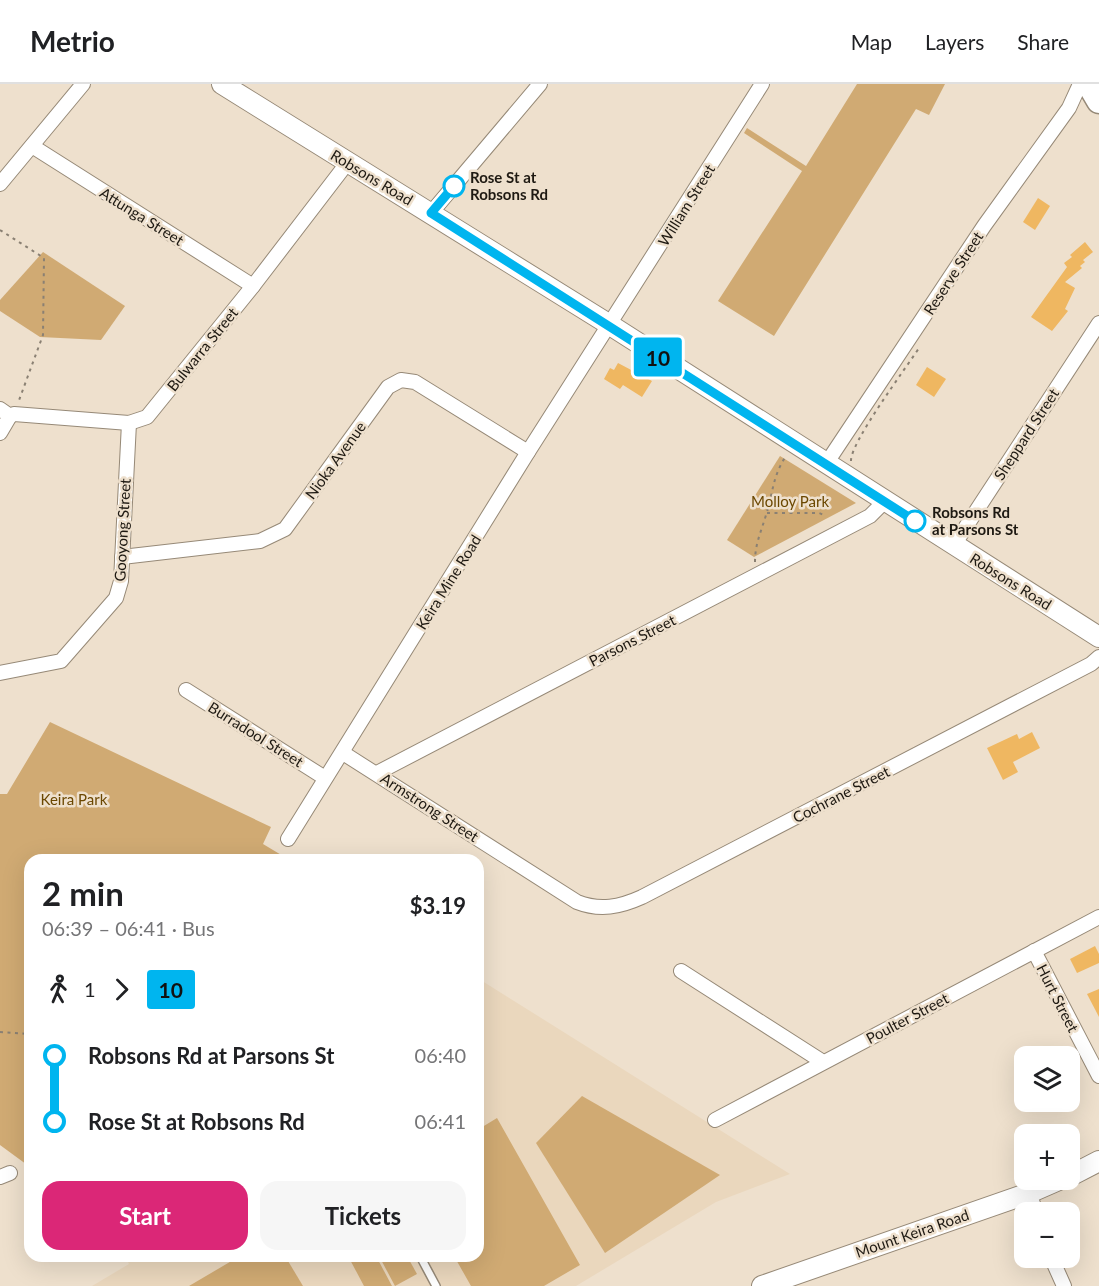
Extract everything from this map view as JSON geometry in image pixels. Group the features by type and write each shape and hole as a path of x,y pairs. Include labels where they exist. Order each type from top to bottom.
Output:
{"highway":[{"path":"1082,88 1099,101"}],"main road":[{"name":"Robsons Road","path":"222,84 610,325 1099,638"},
{"path":"1080,1171 1099,1161"},
{"name":"Mount Keira Road","path":"762,1286 1036,1190"}],"street":[{"path":"0,183 83,84"},
{"name":"William Street","path":"610,325 762,84"},
{"path":"431,213 537,85"},
{"name":"Reserve Street","path":"826,464 984,226 1082,88"},
{"name":"Attunga Street","path":"32,146 253,286"},
{"name":"Bulwarra Street","path":"129,423 147,417 253,286 348,162"},
{"name":"Sheppard Street","path":"954,545 1099,323"},
{"name":"Keira Mine Road","path":"288,839 528,452 610,325"},
{"name":"Nioka Avenue","path":"122,557 260,541 285,529 388,387 401,380 415,382 528,452"},
{"path":"0,433 8,413 129,423"},
{"name":"Gooyong Street","path":"0,673 61,661 116,598 122,581 129,423"},
{"name":"Parsons Street","path":"377,772 870,516 884,502"},
{"name":"Cochrane Street","path":"577,902 605,908 642,897 1090,664 1099,657"},
{"name":"Burradool Street","path":"186,690 325,778"},
{"name":"Armstrong Street","path":"343,753 377,772 577,902"},
{"name":"Poulter Street","path":"715,1120 1099,917"},
{"name":"Hurt Street","path":"1034,951 1099,1076"},
{"path":"681,971 823,1062"},
{"path":"1029,1193 1032,1202"},
{"path":"1056,1268 1064,1286"}],"lane":[{"path":"423,1262 436,1286"}],"path":[{"path":"0,230 44,258 43,335 8,413"},
{"path":"852,463 852,451 922,344"},
{"path":"755,576 755,548 767,513 770,492 781,463 788,454"},
{"path":"767,513 819,513 826,516"},
{"path":"0,1032 24,1034"}],"shaded area":[{"path":"484,982 790,1174 716,1202 576,1286 92,1286 129,1264 128,1262 484,1262"}],"green space":[{"path":"857,84 945,84 929,115 916,109 774,336 718,301 802,171 744,133 747,128 806,166"},
{"path":"43,252 125,306 101,340 40,337 0,311 0,300"},
{"name":"Molloy Park","path":"780,456 856,503 754,557 727,540"},
{"name":"Keira Park","path":"50,722 271,827 263,844 280,854 24,854 24,1163 0,1145 0,794 7,794"},
{"path":"582,1096 720,1175 605,1253 536,1143"},
{"path":"497,1118 580,1265 544,1286 471,1286 457,1262 484,1262 484,1126"},
{"path":"230,1262 289,1262 303,1286 189,1286"},
{"path":"351,1262 379,1262 392,1286 364,1286"},
{"path":"382,1262 410,1262 417,1274 395,1286"}],"building":[{"path":"1038,198 1050,206 1035,230 1023,222"},
{"path":"1085,242 1093,252 1083,260 1085,262 1080,266 1082,268 1065,282 1075,288 1065,309 1068,311 1052,331 1031,317 1067,267 1064,263"},
{"path":"618,363 652,381 642,397 623,385 620,389 604,379 610,368 614,370"},
{"path":"927,367 946,379 934,397 916,385"},
{"path":"1032,732 1040,748 1013,762 1018,772 1003,780 987,748 1017,734 1019,739"},
{"path":"1095,946 1099,954 1099,963 1077,973 1070,959"},
{"path":"1099,989 1099,1017 1087,994"}],"bus line":[{"name":"10","path":"454,186 431,213 915,521"}],"place":[{"name":"Rose St at Robsons Rd","path":"454,186"},
{"name":"Robsons Rd at Parsons St","path":"915,521"}]}
